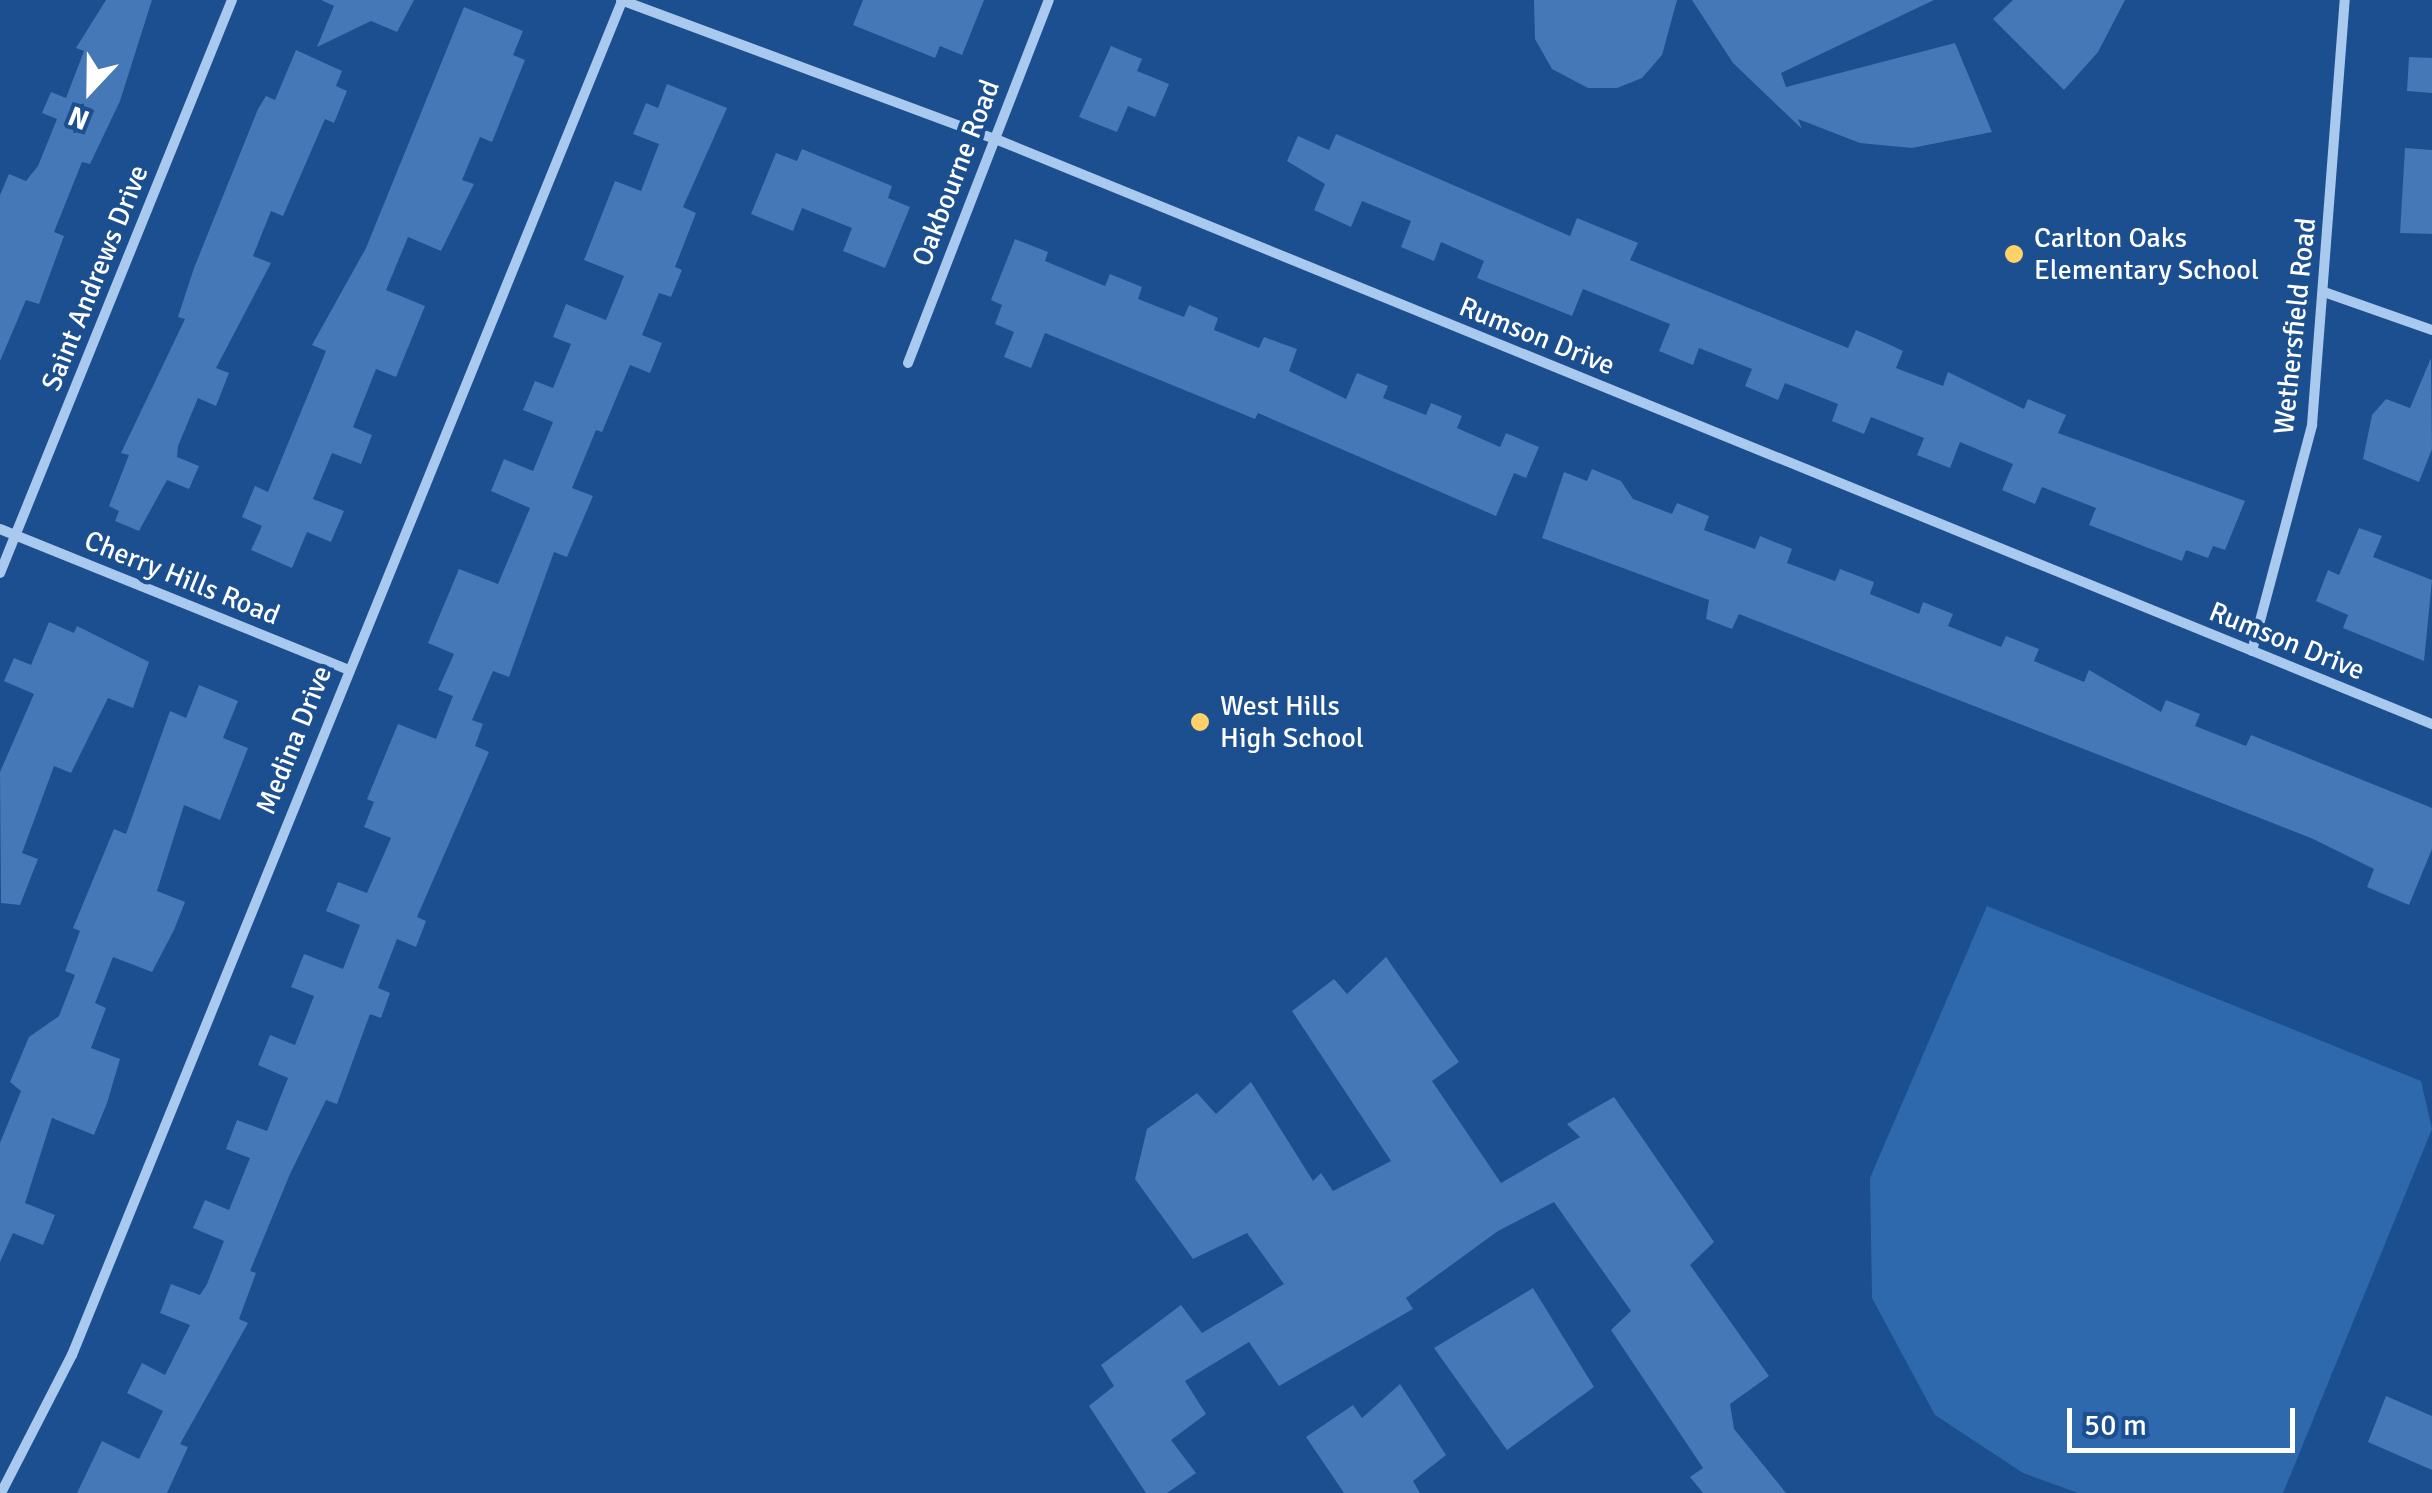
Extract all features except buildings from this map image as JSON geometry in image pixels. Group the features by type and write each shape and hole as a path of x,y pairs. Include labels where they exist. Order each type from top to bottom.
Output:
{"street":[{"name":"Saint Andrews Drive","path":"0,572 232,0"},
{"name":"Rumson Drive","path":"621,0 993,138 2432,724"},
{"name":"Medina Drive","path":"1,1493 72,1355 621,0"},
{"name":"Oakbourne Road","path":"908,362 1049,0"},
{"name":"Wethersfield Road","path":"2252,651 2312,424 2345,0"},
{"path":"2324,292 2432,330"},
{"name":"Cherry Hills Road","path":"0,529 347,669"}],"shaded area":[{"path":"1987,906 2421,1081 2432,1129 2283,1493 2078,1493 2023,1473 1935,1415 1872,1298 1870,1178"}],"place":[{"name":"Carlton Oaks Elementary School","path":"2014,254"},
{"name":"West Hills High School","path":"1200,722"}]}
